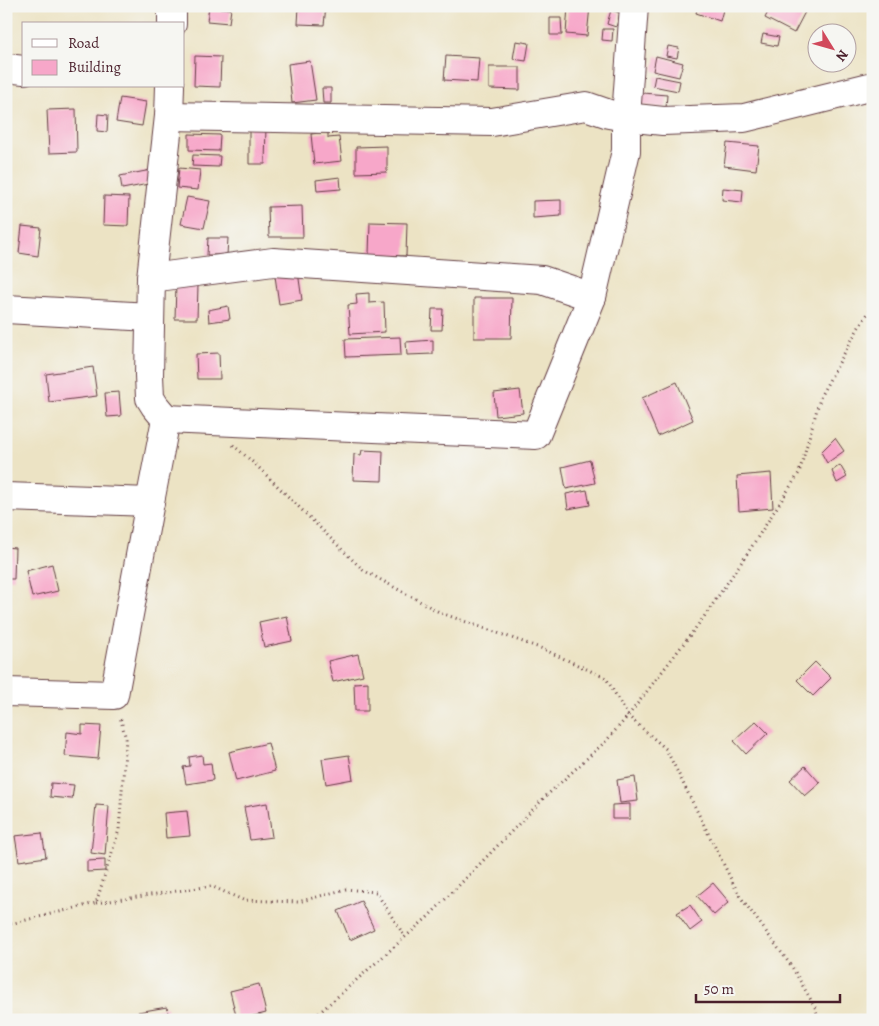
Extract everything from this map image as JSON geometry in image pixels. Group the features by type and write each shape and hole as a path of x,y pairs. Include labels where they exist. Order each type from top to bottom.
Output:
{"street":[{"path":"172,6 172,22"},
{"path":"170,88 169,116 151,278 149,375 150,398 166,419 536,435 592,297 626,152 626,117 634,6"},
{"path":"6,68 22,70"},
{"path":"169,116 492,122 586,106 609,114 662,121 744,118 873,86"},
{"path":"151,278 273,262 542,280 592,297"},
{"path":"6,309 150,317"},
{"path":"6,692 114,695 166,419"},
{"path":"6,496 150,502"}],"path":[{"path":"311,1020 429,916 546,796 606,741 628,716 704,617 799,473 820,395 873,306"},
{"path":"205,421 255,464 363,570 441,613 543,649 606,678 628,716 666,749 739,895 792,967 815,1007 819,1020"},
{"path":"96,902 119,830 120,821 126,739 114,695"},
{"path":"6,925 96,902 211,886 243,900 298,902 346,889 376,892 405,937"}],"building":[{"path":"299,6 326,6 324,25 298,24"},
{"path":"568,6 590,6 587,36 566,34"},
{"path":"698,6 724,6 720,21 696,13"},
{"path":"771,6 794,6 805,12 794,33 765,18"},
{"path":"209,7 231,9 229,23 207,21"},
{"path":"611,10 620,13 616,27 607,24"},
{"path":"550,18 561,18 562,35 550,35"},
{"path":"603,29 613,29 612,41 602,40"},
{"path":"763,34 779,37 777,46 761,43"},
{"path":"516,41 529,43 526,61 513,59"},
{"path":"668,46 679,48 677,58 666,56"},
{"path":"195,56 221,57 220,87 194,86"},
{"path":"446,56 479,58 477,82 444,80"},
{"path":"656,56 683,63 679,77 653,71"},
{"path":"310,61 316,100 292,103 288,64"},
{"path":"489,67 520,67 520,90 489,89"},
{"path":"655,76 680,81 678,91 653,86"},
{"path":"322,88 331,88 331,103 323,103"},
{"path":"642,93 667,95 666,108 640,105"},
{"path":"120,98 146,102 142,126 116,122"},
{"path":"76,109 77,152 49,153 47,110"},
{"path":"98,114 108,115 107,132 97,131"},
{"path":"249,126 266,126 265,164 249,164"},
{"path":"328,132 328,138 339,137 342,161 314,164 311,134"},
{"path":"189,134 220,135 219,151 189,150"},
{"path":"727,143 759,146 756,170 724,166"},
{"path":"387,146 387,172 356,173 356,147"},
{"path":"193,155 220,156 219,167 192,166"},
{"path":"179,168 200,170 198,190 177,188"},
{"path":"151,170 154,183 122,189 120,176"},
{"path":"340,177 341,189 317,191 316,180"},
{"path":"723,188 743,190 742,202 722,200"},
{"path":"104,196 129,197 128,226 103,225"},
{"path":"187,197 210,201 204,228 181,224"},
{"path":"561,200 561,216 533,218 533,201"},
{"path":"302,206 303,237 269,237 268,207"},
{"path":"370,222 407,223 406,256 369,255"},
{"path":"22,226 41,228 38,256 19,253"},
{"path":"208,238 228,238 227,255 207,255"},
{"path":"298,272 302,300 279,304 275,276"},
{"path":"176,285 198,285 197,319 175,319"},
{"path":"369,293 369,303 384,302 385,332 350,334 348,305 357,304 356,294"},
{"path":"474,298 512,298 511,338 474,338"},
{"path":"228,306 230,319 209,322 208,310"},
{"path":"432,309 443,309 442,330 431,330"},
{"path":"400,337 401,355 346,357 345,339"},
{"path":"433,340 433,354 407,355 406,342"},
{"path":"219,353 220,379 197,379 196,354"},
{"path":"93,367 97,396 49,402 46,374"},
{"path":"677,382 693,420 658,436 642,398"},
{"path":"520,390 523,413 496,416 494,393"},
{"path":"119,392 121,416 107,417 105,393"},
{"path":"835,438 844,451 827,463 821,452"},
{"path":"362,450 383,451 382,481 353,480 354,454 361,455"},
{"path":"590,460 595,483 566,489 562,467"},
{"path":"840,465 847,477 837,483 832,471"},
{"path":"771,473 773,508 739,511 737,476"},
{"path":"587,490 590,505 568,509 566,494"},
{"path":"6,547 15,548 14,579 6,579"},
{"path":"52,564 58,591 32,597 26,571"},
{"path":"287,616 292,641 264,647 259,622"},
{"path":"358,654 363,675 333,682 328,661"},
{"path":"815,662 831,678 813,696 797,680"},
{"path":"368,682 368,711 355,711 354,683"},
{"path":"756,721 768,733 746,754 734,741"},
{"path":"82,725 101,726 98,759 65,756 67,732 82,734"},
{"path":"268,743 275,771 236,781 229,752"},
{"path":"202,755 203,764 211,763 213,780 186,784 183,767 190,766 189,757"},
{"path":"349,755 353,779 326,784 322,759"},
{"path":"805,766 820,783 805,796 790,780"},
{"path":"635,777 638,801 620,803 617,780"},
{"path":"51,783 74,785 72,799 50,797"},
{"path":"267,803 272,837 250,840 244,807"},
{"path":"630,804 630,819 612,819 612,805"},
{"path":"96,805 109,806 105,855 91,853"},
{"path":"187,811 190,836 166,838 164,813"},
{"path":"42,833 46,857 19,861 15,836"},
{"path":"105,860 105,871 87,872 87,861"},
{"path":"713,883 729,902 714,915 697,896"},
{"path":"361,901 374,929 350,940 338,911"},
{"path":"690,905 702,922 690,931 677,913"},
{"path":"259,984 266,1013 237,1020 230,991"},
{"path":"167,1007 169,1020 140,1020 138,1012"}]}
